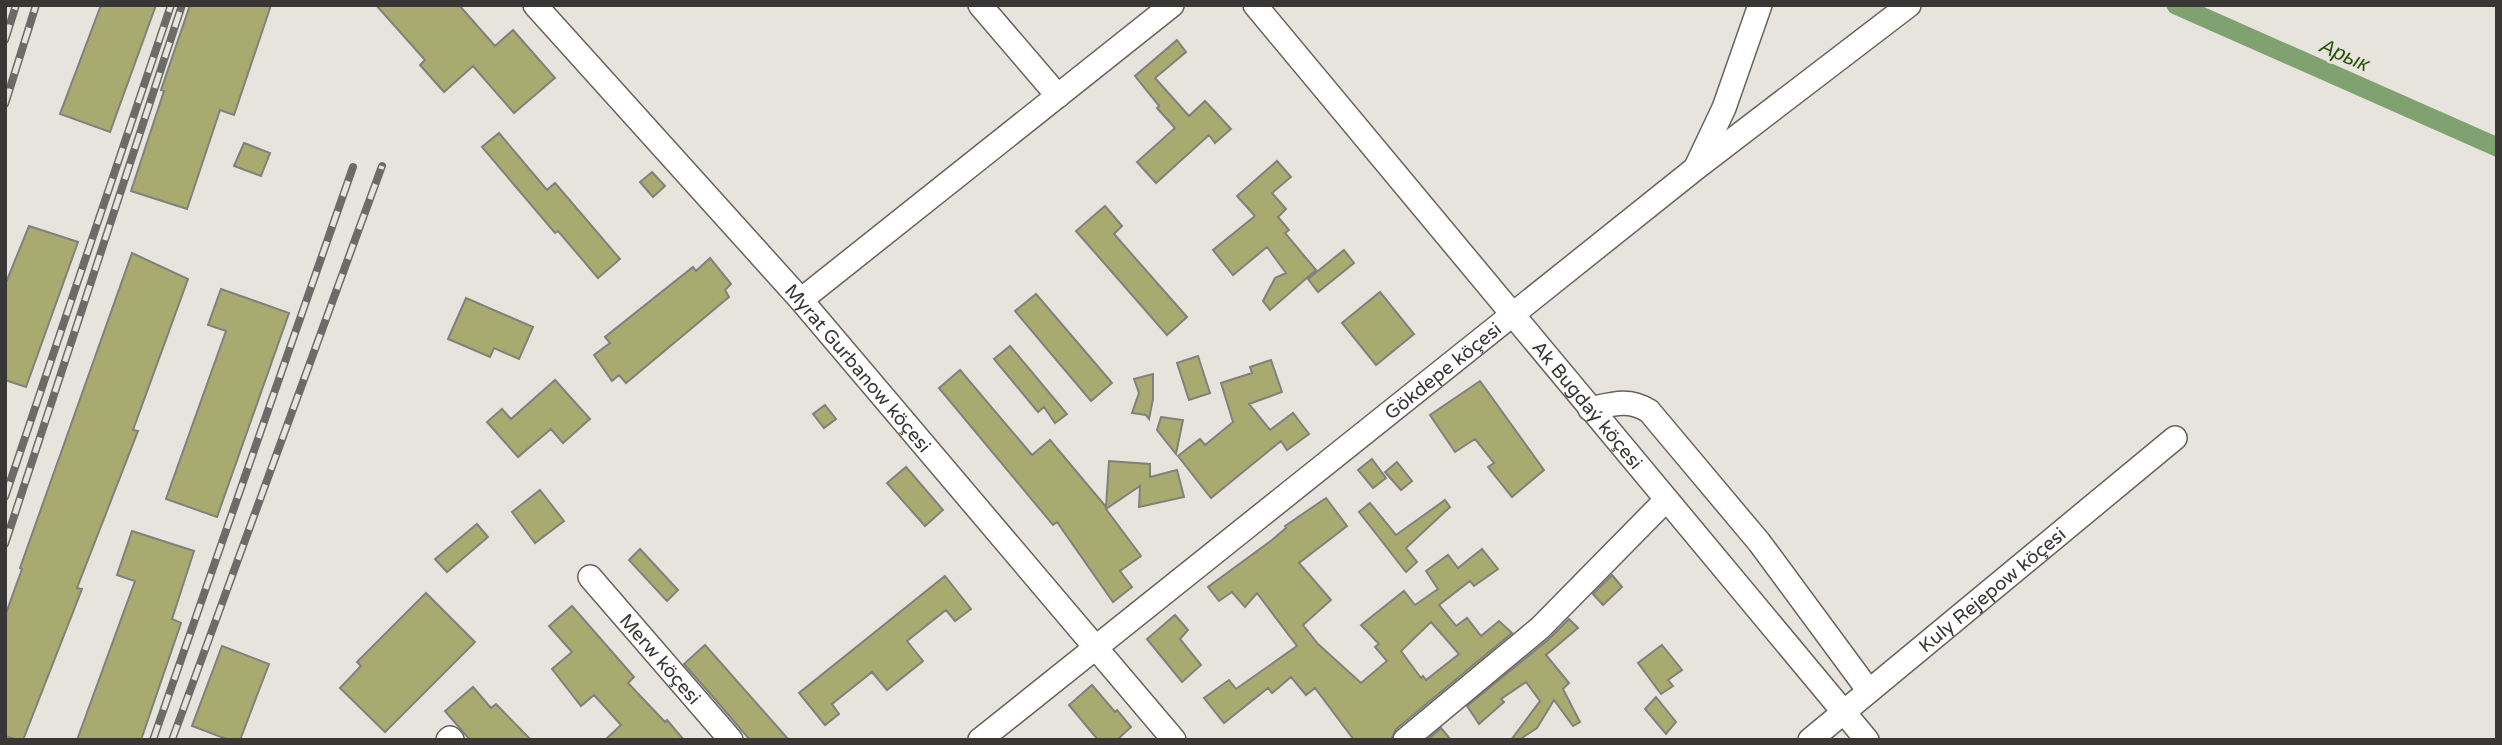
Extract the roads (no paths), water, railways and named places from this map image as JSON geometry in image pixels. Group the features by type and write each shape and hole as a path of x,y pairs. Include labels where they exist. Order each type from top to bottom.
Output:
{"street":[{"name":"Myrat Gurbanow köçesi","path":"535,5 801,300 1174,740"},
{"path":"980,5 1058,96"},
{"path":"801,300 1172,5"},
{"name":"Ak Bugdaý köçesi","path":"1255,5 1867,740"},
{"path":"1696,168 1724,108 1760,5"},
{"name":"Gökdepe köçesi","path":"980,740 1696,168 1909,5"},
{"path":"1590,409 1623,402 1638,403 1649,411 1759,542 1869,691"},
{"name":"Kuly Rejepow köçesi","path":"1810,740 2175,438"},
{"path":"1405,740 1540,628 1666,500"},
{"name":"Merw köçesi","path":"590,577 731,740"}],"waterway":[{"name":"Арык","path":"2176,5 2497,147"}],"railway":[{"path":"5,40 16,5"},
{"path":"5,104 36,5"},
{"path":"5,497 171,5"},
{"path":"5,544 182,5"},
{"path":"172,740 382,166"},
{"path":"153,740 353,167"}]}
